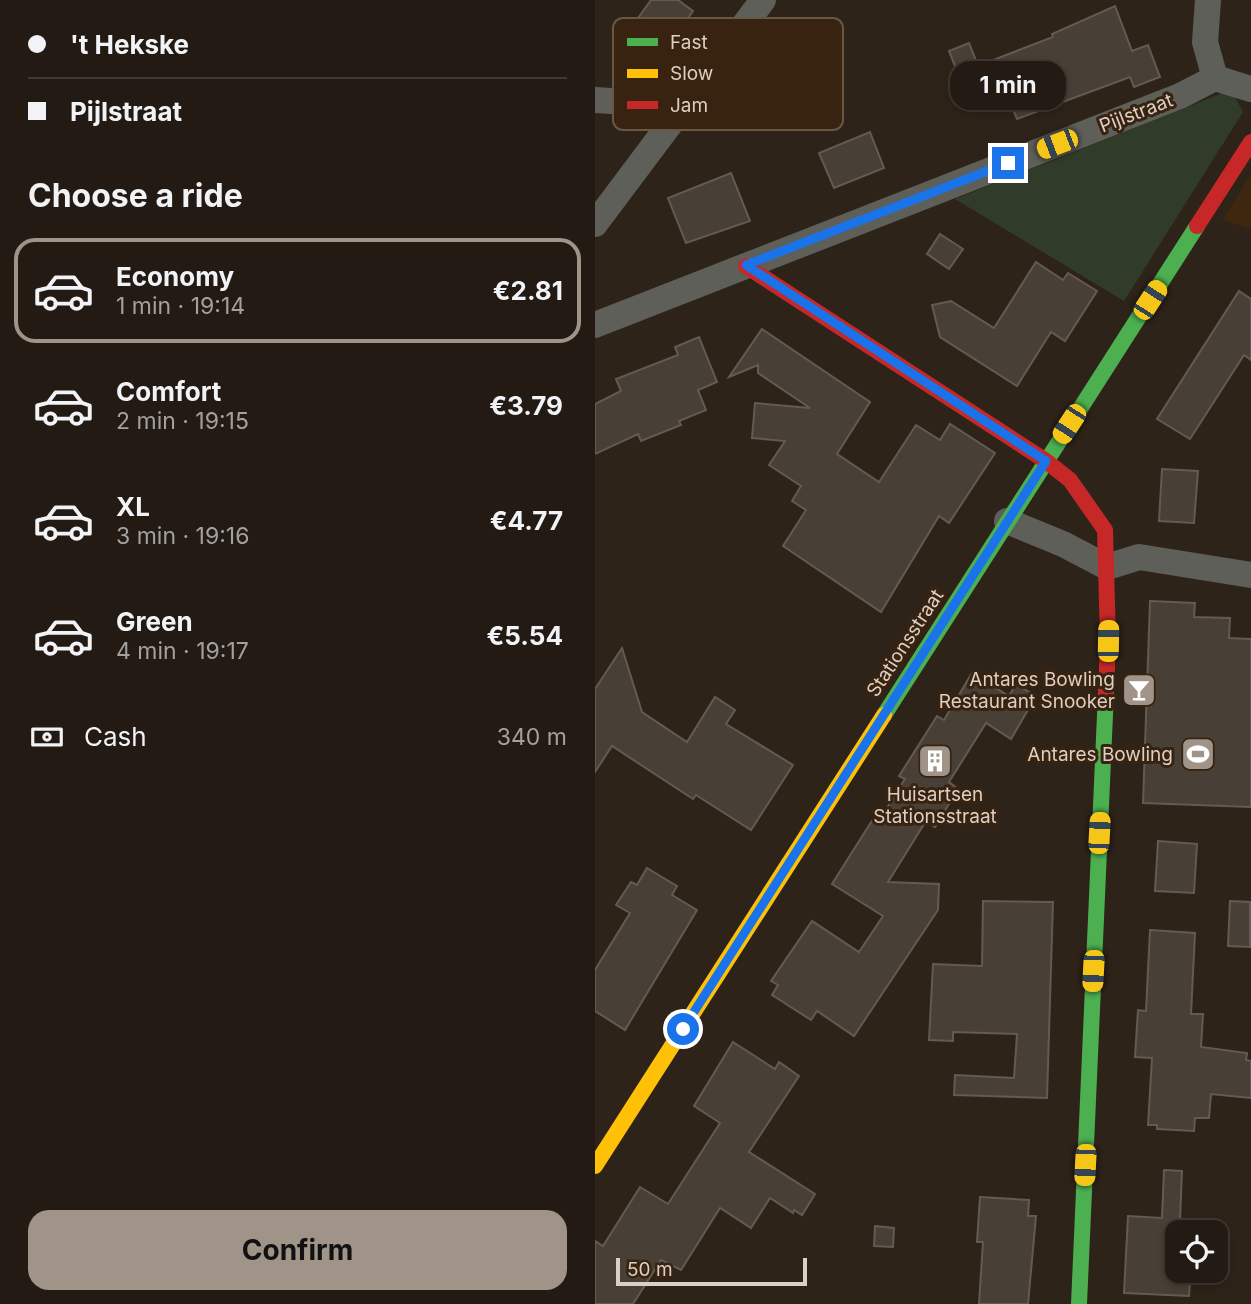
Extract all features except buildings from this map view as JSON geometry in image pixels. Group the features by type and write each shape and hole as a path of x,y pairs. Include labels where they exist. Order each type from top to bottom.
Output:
{"street":[{"path":"749,18 763,0"},
{"path":"1208,0 1203,23 1215,78 1251,89"},
{"name":"Pijlstraat","path":"595,325 1180,96 1215,78"},
{"path":"595,100 613,101"},
{"path":"595,223 665,130"},
{"name":"Stationsstraat","path":"595,1166 1251,142"},
{"path":"746,265 1046,461 1070,480 1105,530 1108,641 1079,1304"},
{"path":"1007,521 1063,544 1107,567 1139,557 1251,575"}],"shaded area":[{"path":"1251,175 1251,229 1222,220"}],"green space":[{"path":"1223,93 1234,95 1243,112 1124,301 955,199"}],"traffic: fast":[{"path":"884,715 1197,226"},
{"path":"1079,1304 1106,692"}],"traffic: slow":[{"path":"595,1166 884,715"}],"traffic: jam":[{"path":"1197,226 1251,142"},
{"path":"746,266 1046,461 1070,480 1105,530 1108,641 1106,692"}],"place":[{"name":"Antares Bowling Restaurant Snooker","path":"1139,690"},
{"name":"Antares Bowling","path":"1198,754"},
{"name":"Huisartsen Stationsstraat","path":"935,761"}],"route":[{"path":"683,1029 1046,461 746,265 1008,163"}]}
